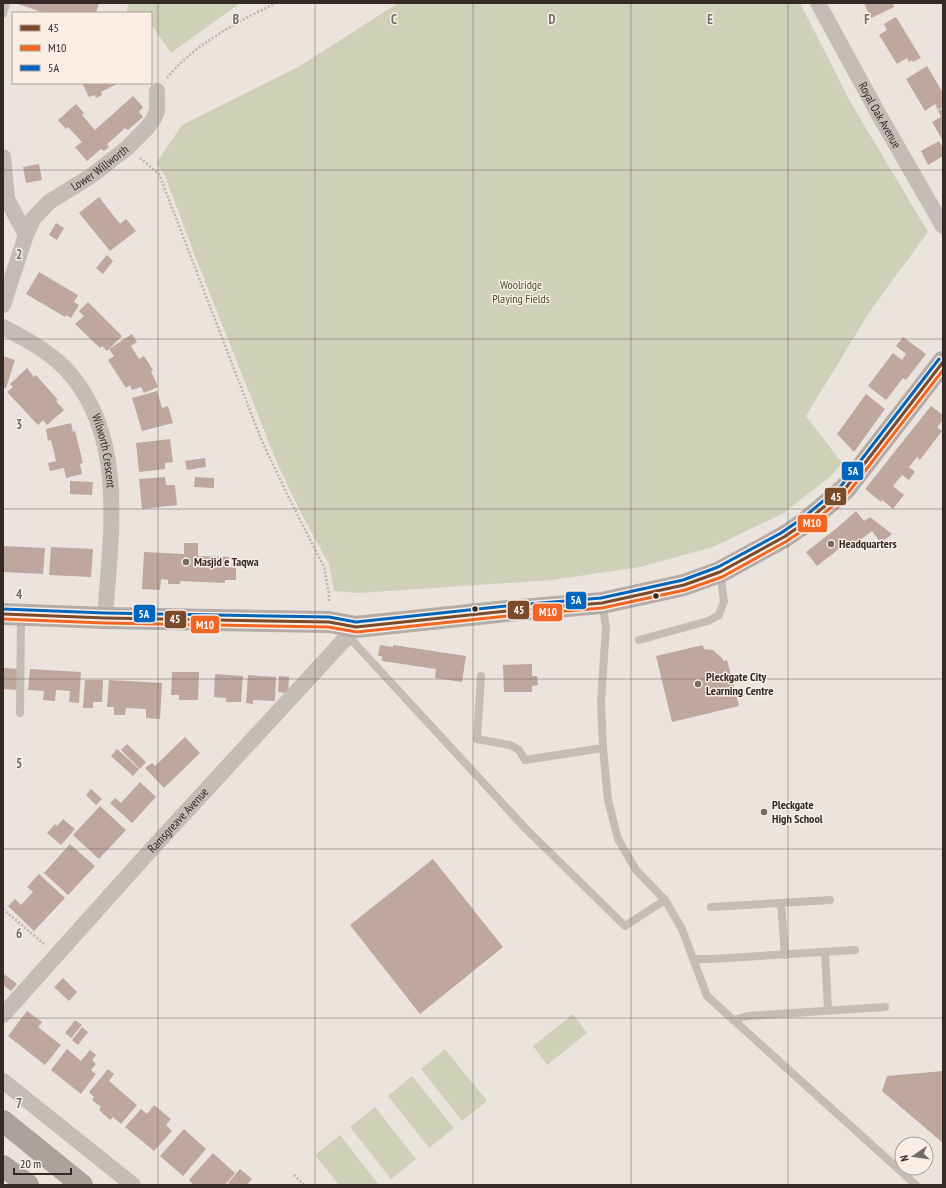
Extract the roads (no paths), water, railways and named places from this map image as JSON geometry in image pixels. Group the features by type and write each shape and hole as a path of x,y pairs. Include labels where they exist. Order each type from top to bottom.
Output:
{"highway":[{"path":"3,1121 82,1185"},
{"path":"3,1166 28,1185"}],"main road":[{"path":"12,615 329,622 352,632 507,611 602,604 684,585 720,572 784,537 806,522 845,489 943,362"}],"street":[{"name":"Royal Oak Avenue","path":"818,3 878,115 943,226"},
{"name":"Lower Willworth","path":"3,306 26,235 33,219 49,202 90,176 127,148 153,120 157,111 157,91"},
{"path":"3,157 5,198 26,235"},
{"name":"Wilworth Crescent","path":"3,327 34,343 72,376 90,404 103,434 109,466 112,499 105,618"},
{"name":"Ramsgreave Avenue","path":"3,1015 148,853 352,632"},
{"path":"3,1082 133,1185"}],"lane":[{"path":"3,14 6,3"},
{"path":"639,640 708,621 719,615 724,601 720,572"},
{"path":"602,604 606,627 601,702 603,748 608,800 618,839 636,870 665,900 682,929 707,996 916,1185"},
{"path":"12,615 20,713"},
{"path":"352,632 526,829 625,926 665,900"},
{"path":"481,676 476,739 510,745 519,750 525,760 603,748"},
{"path":"711,907 830,900"},
{"path":"781,903 785,955"},
{"path":"693,959 855,950"},
{"path":"825,952 828,1010"},
{"path":"733,1020 748,1016 885,1007"}],"place":[{"name":"Headquarters","path":"831,544"},
{"name":"Masjid e Taqwa","path":"186,562"},
{"name":"Pleckgate City Learning Centre","path":"698,684"},
{"name":"Pleckgate High School","path":"764,812"}],"park label":[{"name":"Woolridge Playing Fields","path":"521,292"}]}
